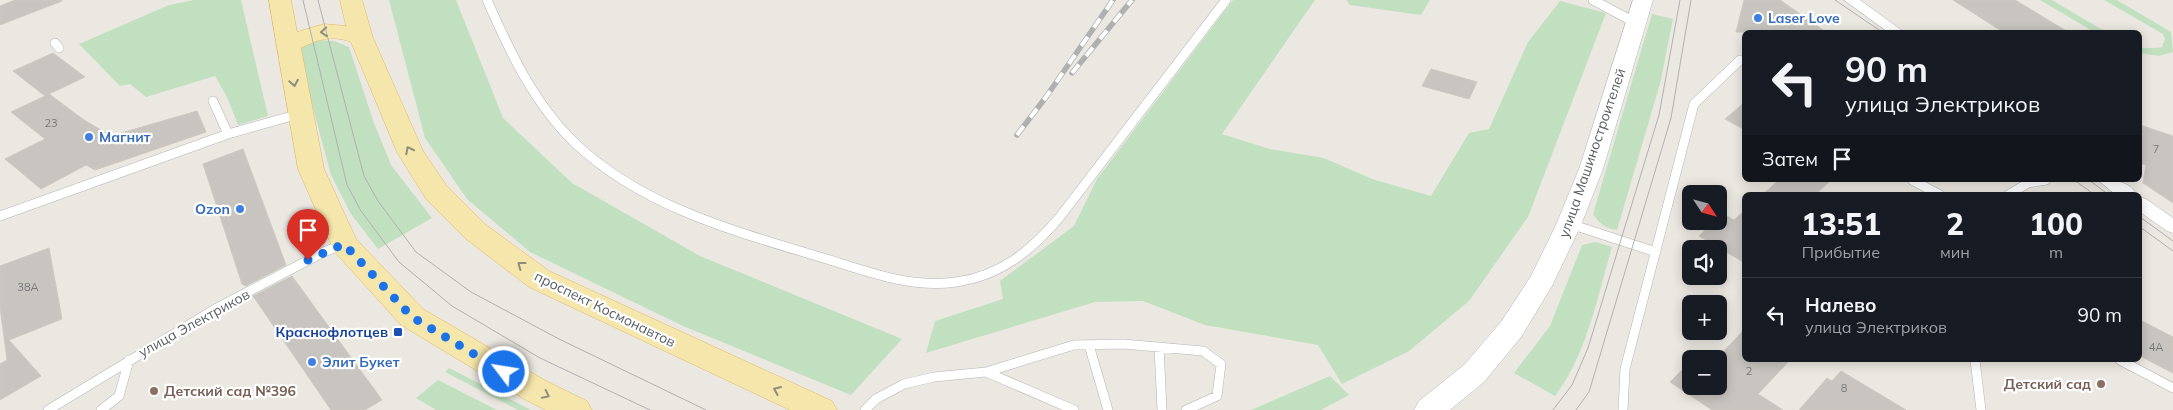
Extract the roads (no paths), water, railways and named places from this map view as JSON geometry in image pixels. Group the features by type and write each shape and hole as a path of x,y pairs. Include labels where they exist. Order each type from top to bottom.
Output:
{"main road":[{"path":"280,0 311,169 344,244 412,317 535,390 576,410"},
{"name":"проспект Космонавтов","path":"351,0 361,38 410,152 436,192 476,232 540,280 821,410"},
{"name":"улица Машиностроителей","path":"1430,410 1454,394 1502,343 1538,290 1570,224 1615,93 1642,0"},
{"path":"288,45 311,33 325,31 349,32 361,38"}],"street":[{"path":"1851,0 1894,30"},
{"path":"2110,182 2124,192"},
{"path":"2142,204 2173,227"}],"lane":[{"path":"487,0 500,31 524,76 554,119 575,143 609,172 646,193 706,222 888,278 930,283 955,282 993,272 1012,263 1030,251 1059,218 1226,0"},
{"path":"1593,0 1636,23"},
{"path":"1623,410 1625,369 1694,104 1740,60"},
{"path":"213,100 228,134"},
{"path":"0,216 228,134 300,114"},
{"path":"1916,182 1934,192"},
{"path":"2013,192 2028,184 2037,182"},
{"path":"1570,224 1656,252"},
{"name":"улица Электриков","path":"48,410 216,309 324,252 344,244"},
{"path":"866,410 876,399 904,384 934,378 986,372 1074,345 1123,344 1202,351 1221,364 1217,396 1186,410"},
{"path":"1089,345 1108,410"},
{"path":"1159,347 1162,410"},
{"path":"101,410 119,396 129,360"},
{"path":"1975,362 1981,410"},
{"path":"2124,362 2173,388"},
{"path":"986,372 1074,410"}],"tram line":[{"path":"303,0 347,185 361,211 399,262 452,306 540,358 650,410"},
{"path":"318,0 364,176 378,201 416,252 471,292 559,339 706,410"},
{"path":"1553,410 1572,385 1588,348 1659,115 1680,0"},
{"path":"1576,410 1589,392 1671,118 1691,0"},
{"path":"1835,0 1879,30"},
{"path":"2077,182 2091,192"},
{"path":"2092,182 2105,192"},
{"path":"2142,218 2173,241"},
{"path":"2142,228 2173,251"}],"railway":[{"path":"1017,135 1046,97 1113,0"},
{"path":"1072,73 1132,0"}],"place":[{"name":"Laser Love","path":"1758,18"},
{"name":"Магнит","path":"89,137"},
{"name":"Ozon","path":"240,209"},
{"name":"Краснофлотцев","path":"398,332"},
{"name":"Элит Букет","path":"312,362"},
{"name":"Детский сад","path":"2101,384"},
{"name":"Детский сад №396","path":"154,391"}]}
